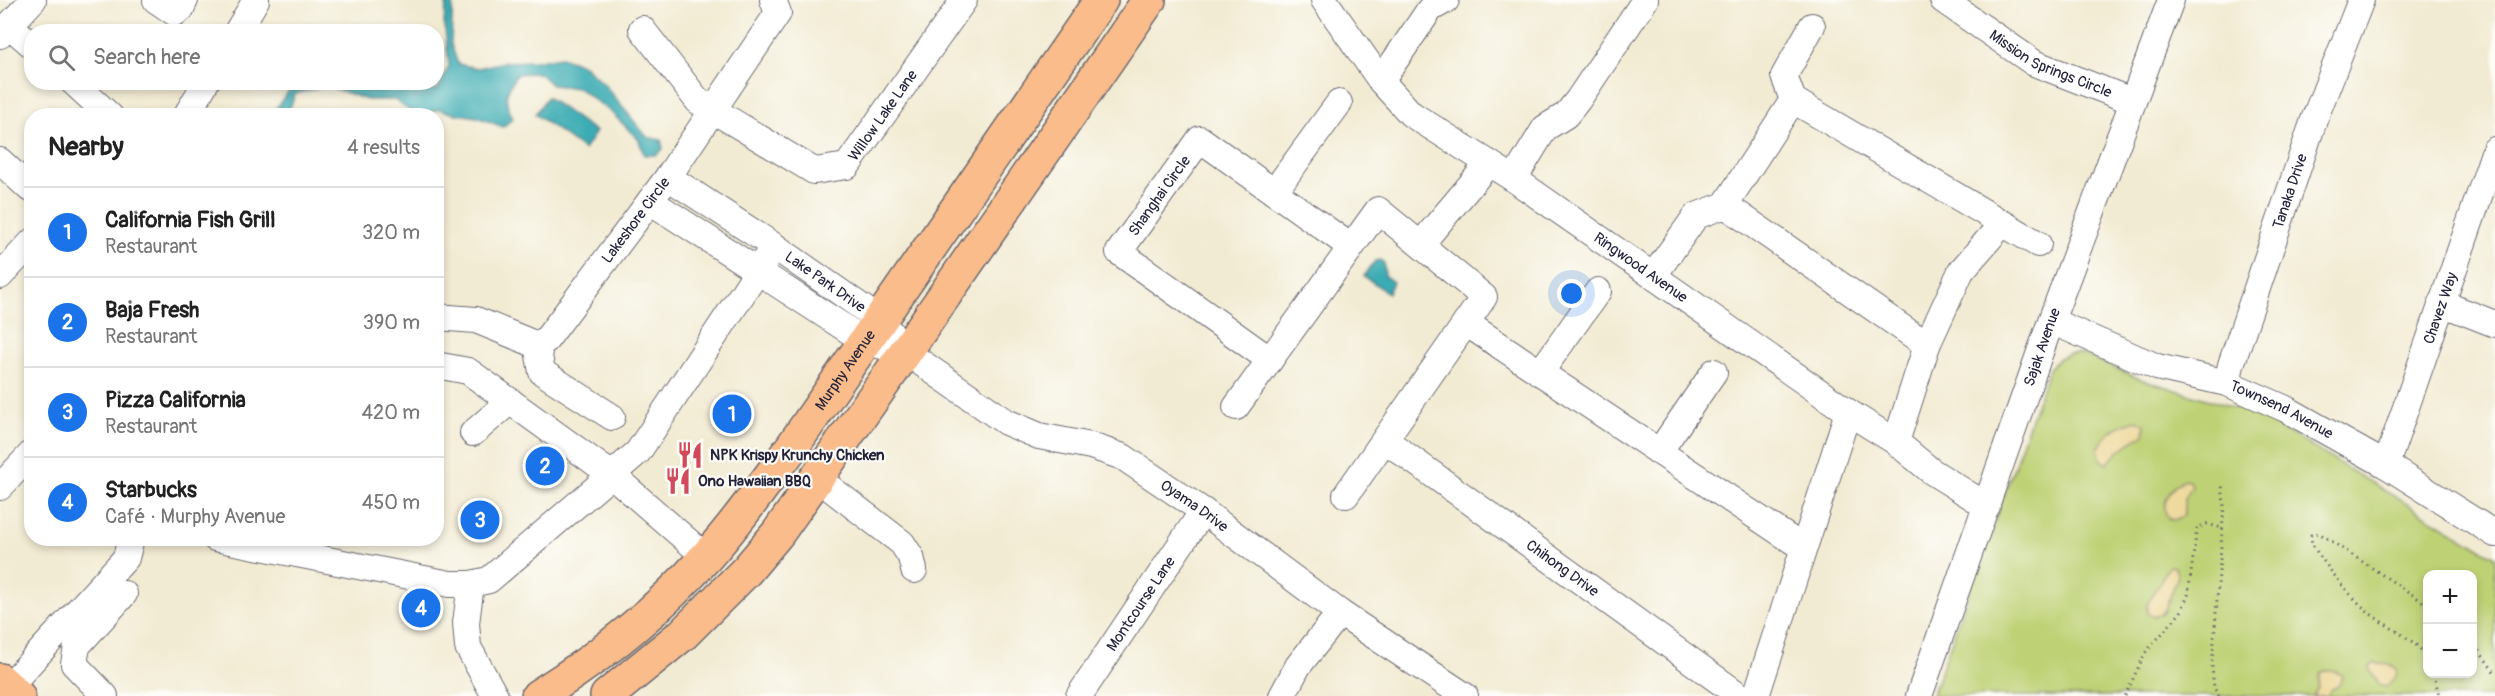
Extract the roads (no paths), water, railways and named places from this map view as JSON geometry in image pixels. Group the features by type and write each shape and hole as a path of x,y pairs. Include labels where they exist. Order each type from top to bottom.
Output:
{"main road":[{"name":"Murphy Avenue","path":"538,696 611,644 660,603 706,557 778,465 1101,0"},
{"path":"607,696 683,634 722,597 778,533 1149,0"}],"street":[{"path":"24,41 5,30 33,0"},
{"path":"156,0 175,13 182,9 185,0"},
{"path":"242,24 256,0"},
{"name":"Lakeshore Circle","path":"537,345 552,333 668,177 714,110 778,13 773,0"},
{"name":"Ringwood Avenue","path":"1324,0 1381,81 1412,114 1514,179 1848,412 1896,442 1931,471 1987,506"},
{"path":"1381,81 1430,9 1446,0"},
{"path":"1514,179 1545,128 1566,115 1578,100 1646,0"},
{"name":"Mission Springs Circle","path":"1944,0 2034,63 2132,101"},
{"name":"Sajak Avenue","path":"1919,696 2051,321 2171,0"},
{"name":"Tanaka Drive","path":"2227,383 2231,365 2314,120 2361,0"},
{"name":"Willow Lake Lane","path":"642,29 698,101 814,171 847,166 962,1"},
{"path":"1812,26 1784,76 1793,100 2038,244"},
{"path":"82,90 102,108"},
{"path":"191,108 201,90"},
{"path":"1654,275 1696,216 1725,205 1793,100"},
{"path":"1274,192 1339,103"},
{"name":"Shanghai Circle","path":"1270,360 1119,252 1200,139 1351,247"},
{"path":"0,161 24,183"},
{"name":"Chavez Way","path":"2386,465 2441,303 2493,162"},
{"path":"1421,244 1489,163"},
{"name":"Lake Park Drive","path":"668,177 774,246 872,331"},
{"name":"Lake Park Drive","path":"650,201 759,271 872,331 906,352"},
{"path":"1725,205 1927,345"},
{"path":"1236,407 1378,210 1421,244 1484,297 1346,495"},
{"path":"1896,442 1927,345 1961,270 2002,224"},
{"path":"256,546 450,584 471,584 489,580 638,452 774,246"},
{"path":"0,276 24,250"},
{"path":"1540,373 1598,291"},
{"path":"2441,303 2495,324"},
{"path":"444,318 476,320 537,345 542,372 612,417"},
{"name":"Townsend Avenue","path":"2051,321 2157,367 2227,383 2286,409 2386,465 2495,534"},
{"path":"1466,322 1802,547"},
{"name":"Oyama Drive","path":"906,352 1006,422 1039,436 1091,446 1123,457 1203,511 1340,612 1465,696"},
{"path":"444,366 468,371 612,475 706,557"},
{"path":"1659,452 1714,372"},
{"path":"473,433 510,401"},
{"path":"1756,696 1802,547 1848,412"},
{"name":"Chihong Drive","path":"1385,440 1740,696"},
{"path":"0,487 24,462"},
{"path":"817,478 902,543 911,557 914,570"},
{"name":"Montcourse Lane","path":"1078,696 1203,511"},
{"path":"9,688 126,558 129,546"},
{"path":"471,584 466,623 468,647 495,696"},
{"path":"105,696 74,664 77,646 124,594"},
{"path":"1282,696 1298,666 1340,612"}],"water":[{"path":"447,0 453,0 451,44 458,64 478,68 504,62 561,57 583,65 604,84 647,137 661,140 663,149 656,155 644,155 639,140 612,113 578,88 552,85 539,73 517,74 507,95 507,105 513,118 503,127 477,117 451,113 444,111 444,108 406,108 395,100 367,100 338,90 384,92 387,90 444,90 444,76 449,66 444,21"},
{"path":"290,90 311,90 295,94 290,108 276,108"},
{"path":"547,97 596,132 584,150 535,114"},
{"path":"1380,260 1384,263 1385,276 1393,282 1388,293 1364,276 1375,261"}],"place":[{"name":"California Fish Grill","path":"732,414"},
{"name":"NPK Krispy Krunchy Chicken","path":"690,455"},
{"name":"Baja Fresh","path":"545,466"},
{"name":"Ono Hawaiian BBQ","path":"678,481"},
{"name":"Pizza California","path":"480,520"},
{"name":"Starbucks","path":"421,608"}]}
